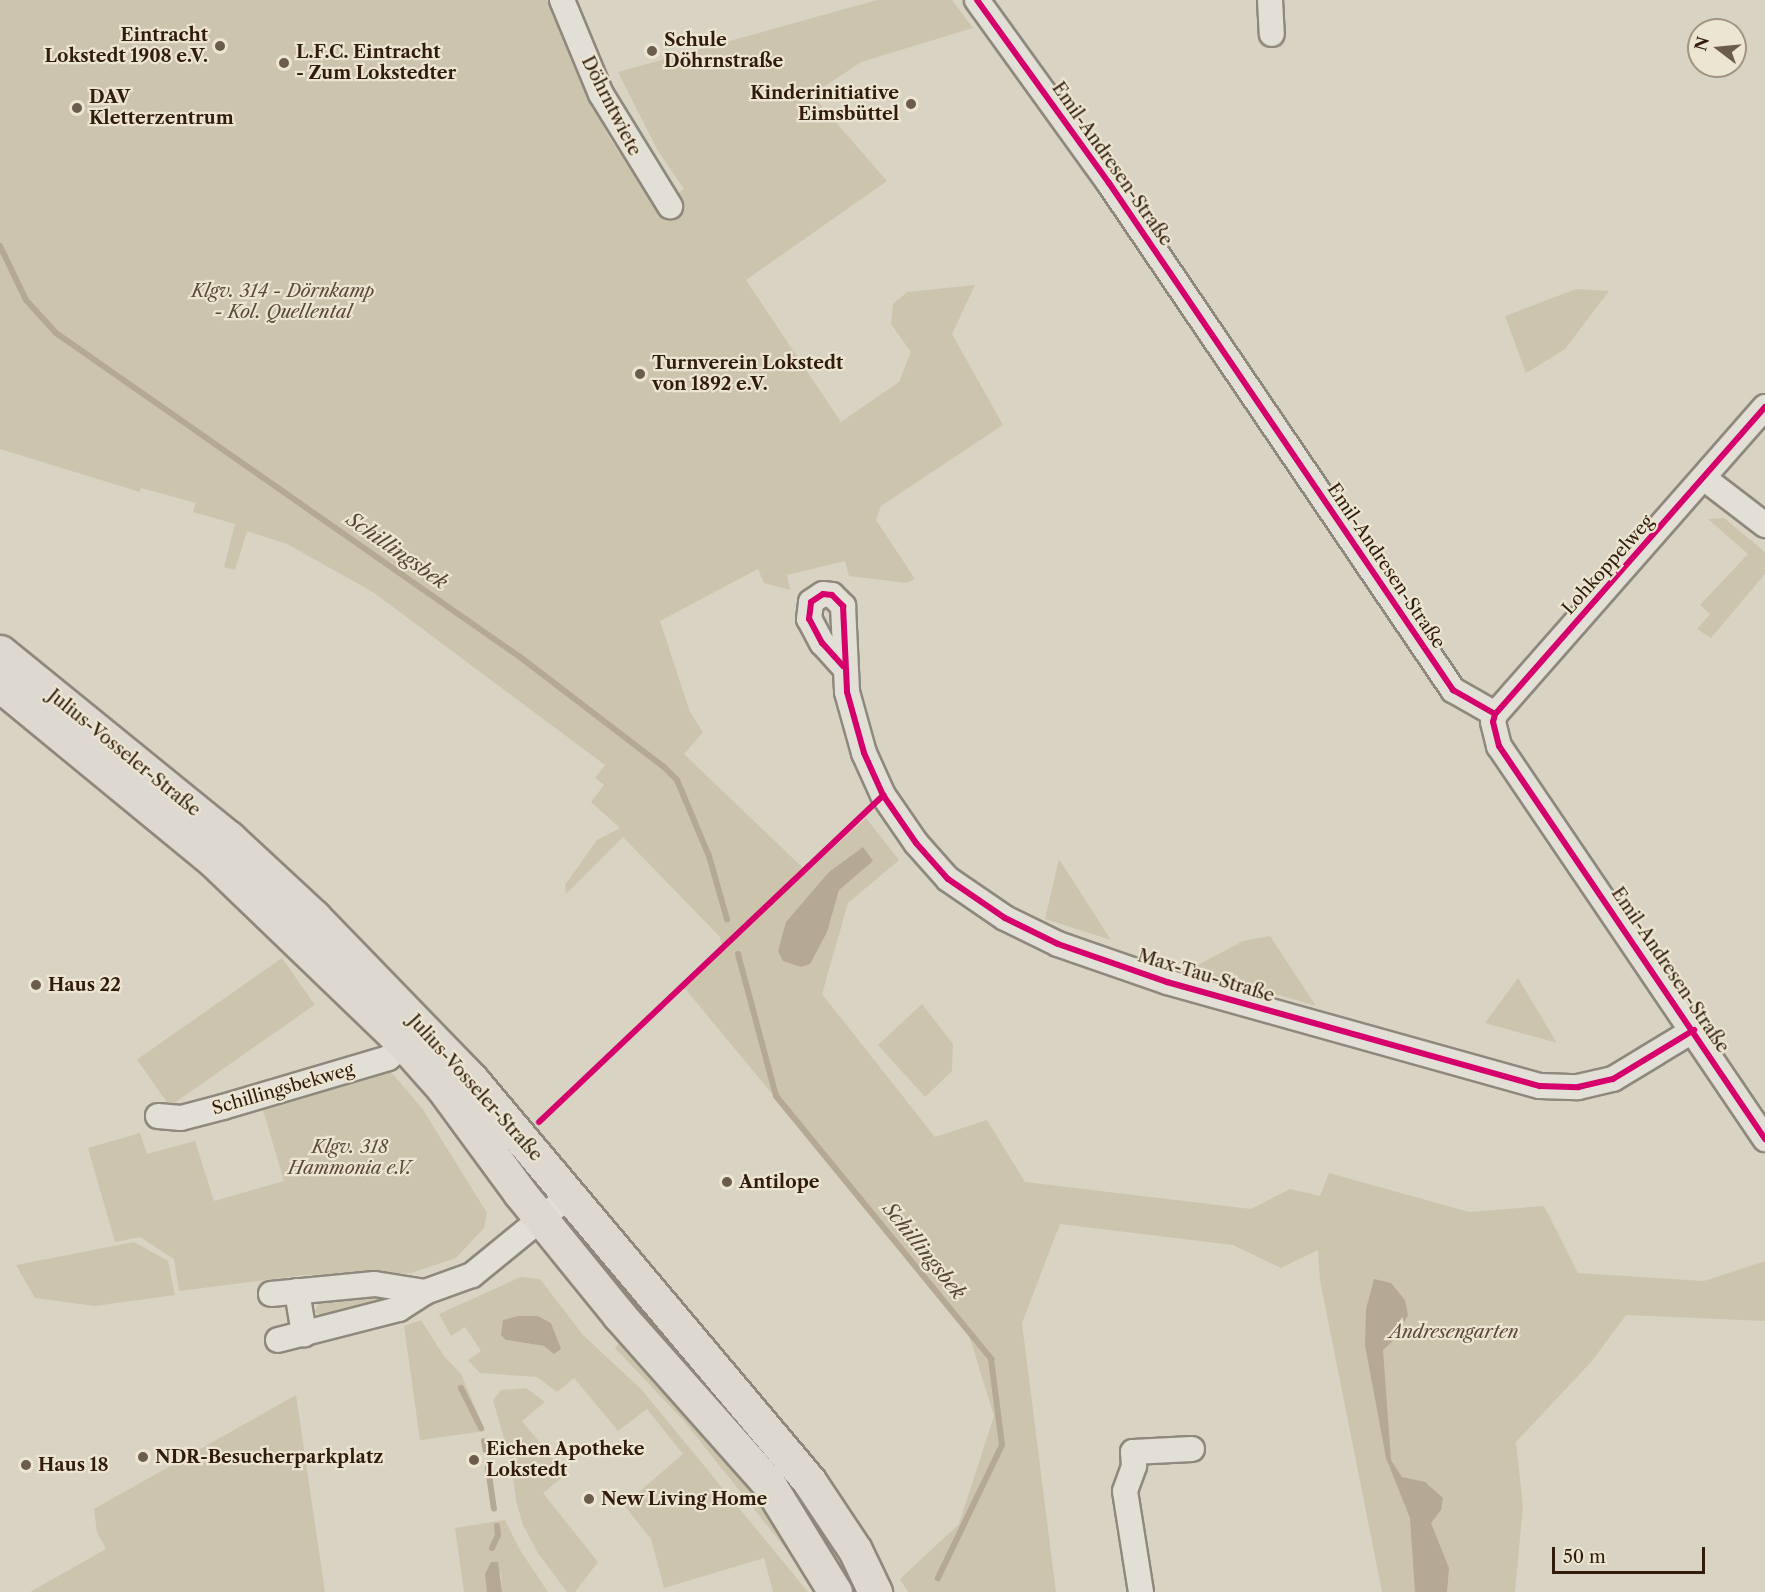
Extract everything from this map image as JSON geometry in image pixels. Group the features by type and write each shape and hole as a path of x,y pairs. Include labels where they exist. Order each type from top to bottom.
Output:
{"main road":[{"name":"Julius-Vosseler-Straße","path":"0,652 229,838 314,917 471,1079 809,1481 855,1550 875,1592"},
{"name":"Julius-Vosseler-Straße","path":"0,685 212,860 405,1046 469,1120 541,1219 657,1361 768,1483 835,1592"}],"street":[{"name":"Döhrntwiete","path":"562,0 601,94 670,206"},
{"name":"Emil-Andresen-Straße","path":"977,0 1109,183 1453,690 1495,714 1494,733 1499,746 1695,1030 1765,1139"},
{"path":"1270,0 1272,34"},
{"name":"Lohkoppelweg","path":"1495,714 1705,479 1765,407"},
{"path":"1705,479 1765,525"},
{"name":"Max-Tau-Straße","path":"843,666 864,753 883,795 916,843 948,879 974,900 1058,944 1167,982 1540,1086 1578,1087 1613,1079 1649,1061 1695,1030"},
{"name":"Schillingsbekweg","path":"158,1116 181,1118 224,1107 388,1058 405,1046"},
{"path":"278,1341 399,1309 425,1292 472,1275 569,1197"},
{"path":"271,1294 375,1284 425,1292"},
{"path":"297,1292 304,1334"},
{"path":"1141,1592 1125,1491 1134,1466 1133,1452 1192,1449"}],"green space":[{"path":"0,0 547,0 607,134 657,209 684,189 658,151 618,72 877,0 952,0 973,28 861,62 812,95 887,181 746,280 841,422 899,382 911,352 891,324 893,304 907,292 975,285 952,334 1003,425 881,506 876,520 915,579 907,583 849,576 845,561 787,575 790,590 764,583 758,569 660,621 690,712 703,732 684,754 807,872 866,818 899,860 848,903 822,994 935,1137 987,1120 1025,1182 1251,1209 1290,1189 1320,1196 1329,1173 1469,1212 1544,1206 1578,1273 1704,1281 1765,1261 1765,1321 1626,1315 1592,1361 1516,1442 1523,1506 1515,1592 1382,1592 1320,1280 1318,1250 1281,1268 1233,1245 1060,1224 1022,1323 1056,1592 908,1592 900,1579 959,1524 994,1416 967,1329 682,985 723,949 720,937 623,837 566,894 565,885 597,840 620,828 591,802 604,785 595,778 605,765 373,592 287,544 247,531 235,570 224,567 235,524 193,512 196,503 141,488 140,492 0,449"},
{"path":"1576,289 1609,291 1565,349 1526,373 1505,316"},
{"path":"1724,518 1765,552 1765,574 1711,638 1697,629 1710,614 1700,605 1748,554 1708,519"},
{"path":"1059,859 1111,940 1045,919"},
{"path":"1270,936 1316,1006 1190,969 1243,941"},
{"path":"282,958 315,1005 170,1106 137,1060"},
{"path":"1518,978 1557,1043 1485,1023"},
{"path":"922,1004 953,1044 952,1071 925,1097 878,1045"},
{"name":"Klgv. 318 Hammonia e.V.","path":"390,1071 422,1108 487,1213 484,1228 456,1258 411,1273 304,1275 179,1291 174,1259 140,1237 115,1242 88,1148 140,1133 147,1154 195,1141 214,1201 284,1181 263,1110"},
{"path":"134,1242 168,1261 175,1295 95,1306 35,1298 16,1265"},
{"path":"521,1277 540,1279 583,1335 641,1389 808,1592 773,1592 764,1558 664,1588 651,1539 624,1505 683,1454 647,1409 618,1431 574,1378 557,1392 537,1377 480,1373 468,1360 481,1351 465,1327 451,1336 439,1314","holes":["518,1316 538,1316 551,1323 554,1353 544,1346 506,1340"]},
{"path":"383,1291 394,1301 325,1318 315,1312 318,1304 329,1297"},
{"path":"421,1320 444,1356 461,1374 485,1431 420,1440 404,1326"},
{"path":"621,1340 722,1446 812,1574 797,1563 684,1421 615,1348"},
{"path":"526,1388 545,1402 522,1421 566,1474 543,1493 598,1562 575,1592 567,1592 538,1553 523,1525 516,1500 511,1463 493,1400 501,1390"},
{"path":"296,1395 325,1592 30,1592 106,1549 97,1532 94,1509"},
{"path":"505,1520 520,1550 548,1592 502,1592 501,1573 487,1592 464,1592 455,1528"}],"shaded area":[{"path":"863,847 873,861 839,890 827,932 810,964 801,967 783,961 778,951 786,922 829,872"},
{"path":"1374,1279 1391,1283 1405,1300 1408,1315 1396,1338 1383,1350 1391,1460 1402,1477 1425,1482 1443,1498 1441,1510 1431,1523 1449,1568 1447,1592 1415,1592 1410,1518 1386,1458 1365,1345 1366,1309"},
{"path":"518,1316 538,1316 551,1323 561,1349 554,1354 544,1346 506,1340 501,1335 503,1320"},
{"path":"491,1562 498,1562 502,1592 487,1592 485,1574"}],"waterway":[{"name":"Schillingsbek","path":"0,246 26,300 56,333 520,657 664,767 677,780 709,856 727,919"},
{"name":"Schillingsbek","path":"738,954 776,1096 991,1359 1002,1445 938,1578"},
{"path":"461,1388 481,1428"},
{"path":"484,1441 486,1451"},
{"path":"488,1468 494,1509"},
{"path":"492,1548 498,1535 497,1526"}],"cycle path":[{"path":"977,0 1109,183 1453,690 1495,714"},
{"path":"1765,407 1495,714 1493,722 1499,746 1765,1139"},
{"path":"843,666 822,643 809,619 811,602 823,594 832,595 843,606 847,692 864,753 883,795 916,843 948,879 1005,918 1058,944 1167,982 1540,1086 1578,1087 1613,1079 1694,1030"},
{"path":"539,1122 883,795"}],"place":[{"name":"Eintracht Lokstedt 1908 e.V.","path":"220,46"},
{"name":"Schule Döhrnstraße","path":"652,51"},
{"name":"L.F.C. Eintracht - Zum Lokstedter","path":"284,63"},
{"name":"Kinderinitiative Eimsbüttel","path":"911,104"},
{"name":"DAV Kletterzentrum","path":"77,108"},
{"name":"Turnverein Lokstedt von 1892 e.V.","path":"640,374"},
{"name":"Haus 22","path":"36,985"},
{"name":"Antilope","path":"727,1182"},
{"name":"NDR-Besucherparkplatz","path":"143,1457"},
{"name":"Eichen Apotheke Lokstedt","path":"474,1460"},
{"name":"Haus 18","path":"26,1465"},
{"name":"New Living Home","path":"589,1499"}],"park label":[{"name":"Klgv. 314 - Dörnkamp - Kol. Quellental","path":"283,302"},
{"name":"Andresengarten","path":"1454,1332"}]}
